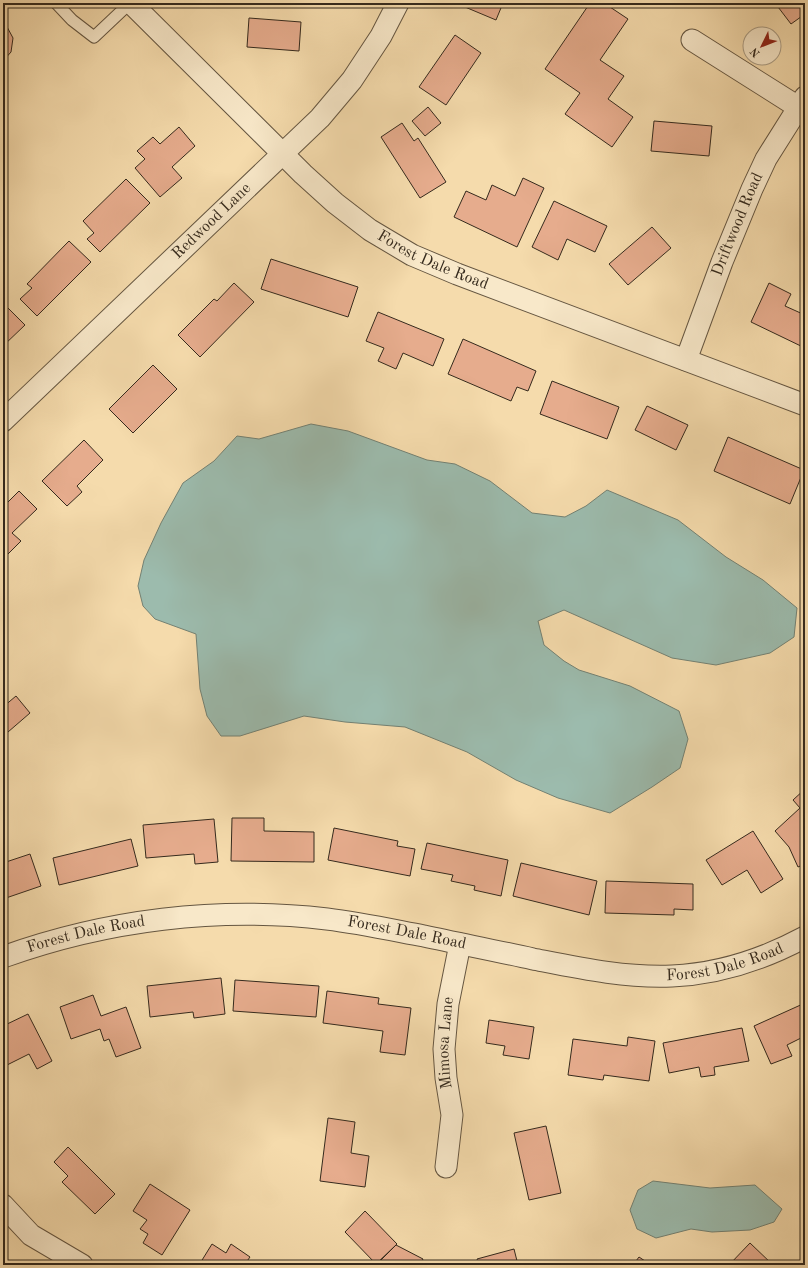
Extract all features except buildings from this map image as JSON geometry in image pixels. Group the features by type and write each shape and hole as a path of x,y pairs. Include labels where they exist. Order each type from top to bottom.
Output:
{"street":[{"name":"Forest Dale Road","path":"131,3 334,203 370,230 412,255 457,274 805,405"},
{"name":"Redwood Lane","path":"3,421 320,118 352,80 381,36 398,3"},
{"path":"692,40 802,102"},
{"name":"Driftwood Road","path":"686,360 722,262 752,189 766,159 802,102"},
{"name":"Forest Dale Road","path":"3,957 35,946 97,930 152,920 208,915 272,915 327,919 387,929 591,970 632,976 673,976 714,971 753,960 785,948 805,937"},
{"name":"Mimosa Lane","path":"446,1167 452,1115 446,1078 444,1049 448,1004 460,944"},
{"path":"3,1205 31,1235 82,1265"}],"lane":[{"path":"56,3 72,20 94,37 131,3"}],"shaded area":[{"path":"311,424 348,431 427,460 455,464 490,481 532,513 565,517 586,506 607,490 678,520 726,557 763,580 797,608 794,637 770,653 716,665 672,658 564,610 538,621 544,645 564,661 579,670 630,686 679,711 688,739 680,768 610,813 558,798 516,780 467,752 405,727 345,722 304,716 240,736 221,736 207,716 200,689 196,634 155,619 143,606 138,586 144,560 161,523 183,483 214,461 237,436 259,439"},
{"path":"653,1181 710,1188 755,1185 782,1209 774,1222 750,1230 712,1232 691,1229 656,1238 637,1229 630,1210 638,1190"}]}
